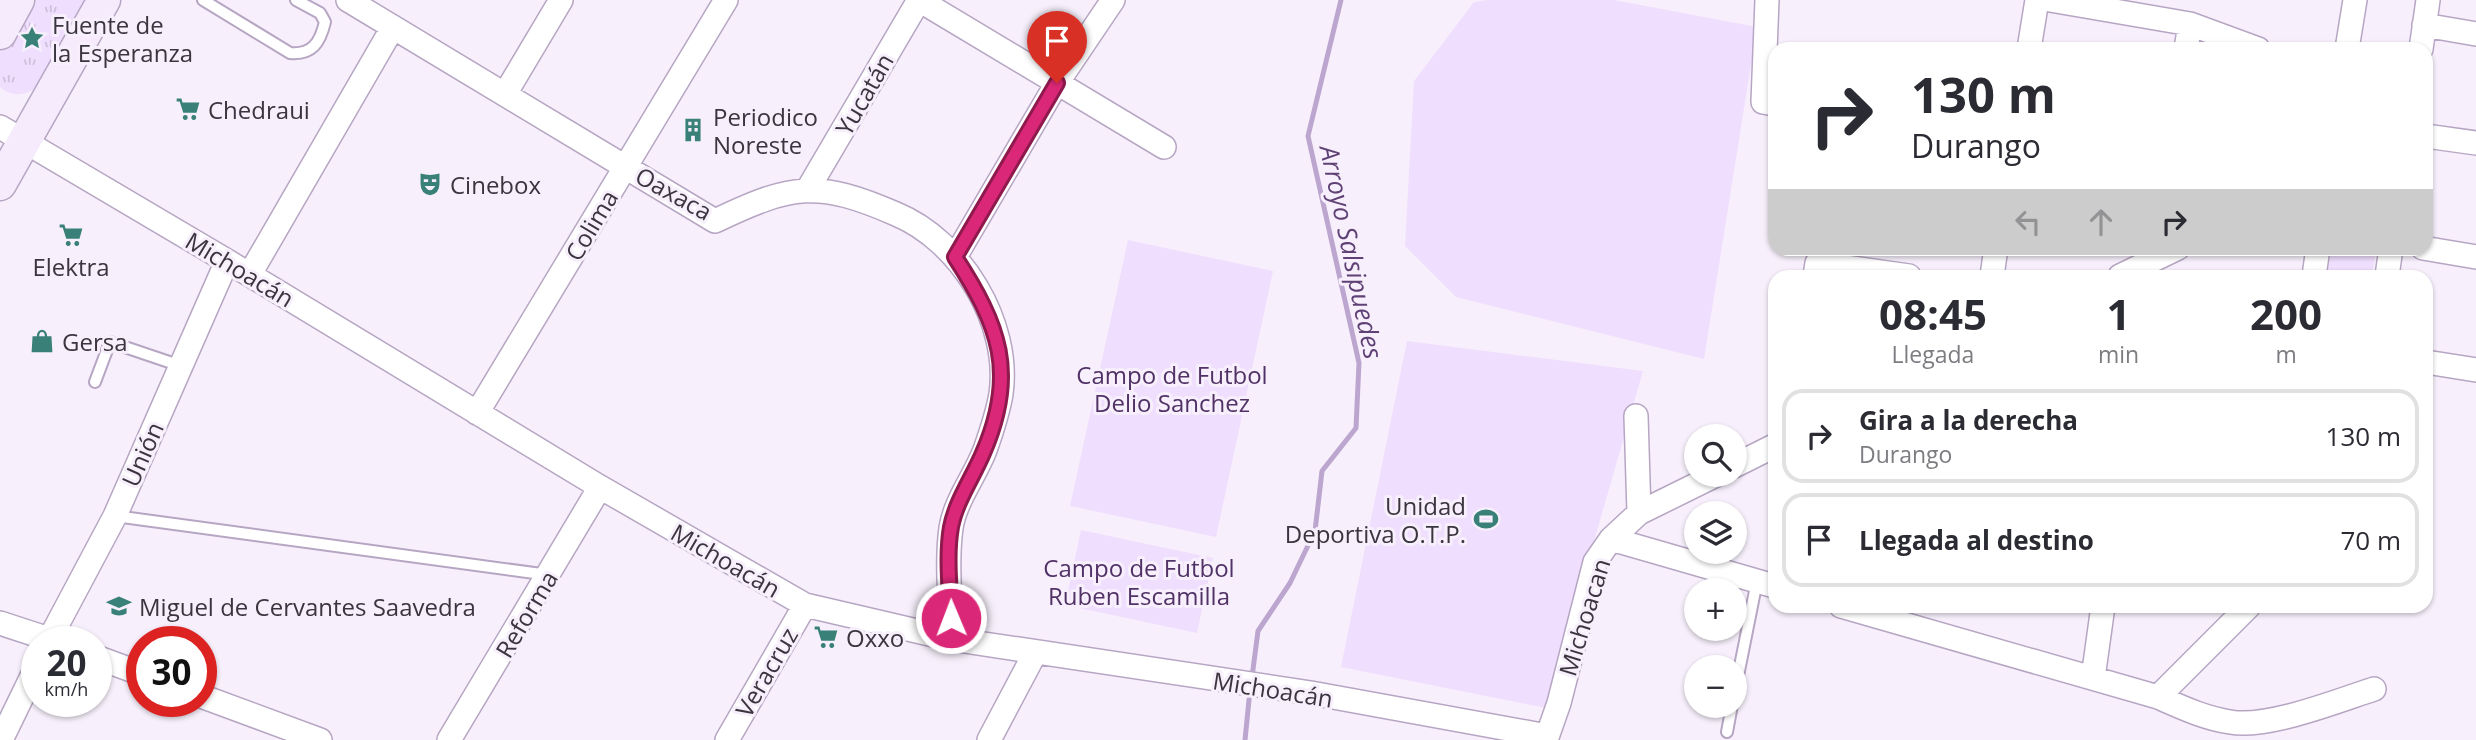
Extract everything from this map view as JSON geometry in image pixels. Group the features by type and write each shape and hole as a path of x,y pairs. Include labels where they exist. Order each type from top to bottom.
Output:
{"main road":[{"path":"0,33 18,0"},
{"path":"0,184 13,135 104,0"}],"street":[{"name":"Oaxaca","path":"348,0 715,221 759,200 808,189 841,192 917,223 955,257 983,300 999,343 1001,394 985,450 951,526 951,639"},
{"path":"505,94 561,0"},
{"name":"Colima","path":"477,413 726,0"},
{"path":"919,0 1164,147"},
{"name":"Yucatán","path":"808,189 919,0"},
{"path":"955,257 1057,83 1113,0"},
{"path":"1767,0 1768,52"},
{"path":"2030,42 2037,0"},
{"path":"2050,0 2190,24 2239,42"},
{"path":"2348,42 2355,0"},
{"path":"2422,42 2428,0"},
{"path":"2187,42 2190,24"},
{"path":"2424,25 2476,34"},
{"path":"250,274 393,27"},
{"name":"Michoacán","path":"13,135 250,274 600,487 805,605 951,639 1311,693 1547,738"},
{"path":"2433,136 2476,143"},
{"path":"2433,250 2476,257"},
{"path":"2129,270 2151,256"},
{"name":"Unión","path":"60,626 115,516 227,261"},
{"path":"1816,270 1817,263 1867,270"},
{"path":"2433,363 2476,370"},
{"path":"1636,416 1639,513"},
{"path":"1747,460 1768,449"},
{"name":"Reforma","path":"449,740 551,575 600,487"},
{"name":"Michoacan","path":"1547,738 1595,562 1611,539 1639,513 1691,487"},
{"path":"1611,539 1766,584"},
{"name":"Veracruz","path":"727,740 805,605"},
{"path":"1865,613 2158,697 2200,715 2233,723 2295,716 2374,689"},
{"path":"2092,678 2103,613"},
{"path":"2158,697 2242,613"},
{"path":"0,623 21,630"},
{"path":"989,740 1035,653"},
{"path":"1,740 21,699"},
{"path":"217,702 320,740"}],"lane":[{"path":"203,0 290,52 302,54 311,51 326,22 320,13 296,0"},
{"path":"95,382 110,341 181,366"},
{"path":"115,516 551,575"},
{"path":"1746,655 1766,584"},
{"path":"1727,732 1730,718"}],"green space":[{"path":"29,0 89,0 36,88 27,93 13,94 0,87 0,49"},
{"path":"1614,0 1757,27 1704,359 1456,297 1405,246 1414,81 1474,2"},
{"name":"Campo de Futbol Delio Sanchez","path":"1128,240 1273,271 1216,537 1070,506"},
{"path":"2330,256 2375,256 2373,270 2328,270"},
{"name":"Unidad Deportiva O.T.P.","path":"1407,341 1643,371 1546,708 1341,667"},
{"name":"Campo de Futbol Ruben Escamilla","path":"1081,530 1213,558 1197,633 1065,605"}],"waterway":[{"name":"Arroyo Salsipuedes","path":"1252,677 1258,631 1290,583 1315,531 1322,471 1356,428 1359,363 1308,136 1341,0"},
{"name":"Arroyo Salsipuedes","path":"1245,740 1250,690"}],"place":[{"name":"Fuente de la Esperanza","path":"32,38"},
{"name":"Chedraui","path":"188,109"},
{"name":"Periodico Noreste","path":"693,130"},
{"name":"Cinebox","path":"430,184"},
{"name":"Elektra","path":"71,235"},
{"name":"Gersa","path":"42,341"},
{"name":"Unidad Deportiva O.T.P.","path":"1486,519"},
{"name":"Miguel de Cervantes Saavedra","path":"119,606"},
{"name":"Oxxo","path":"826,637"}],"route":[{"path":"951,618 951,526 985,450 1001,394 999,343 983,300 955,257 1057,83"}]}
